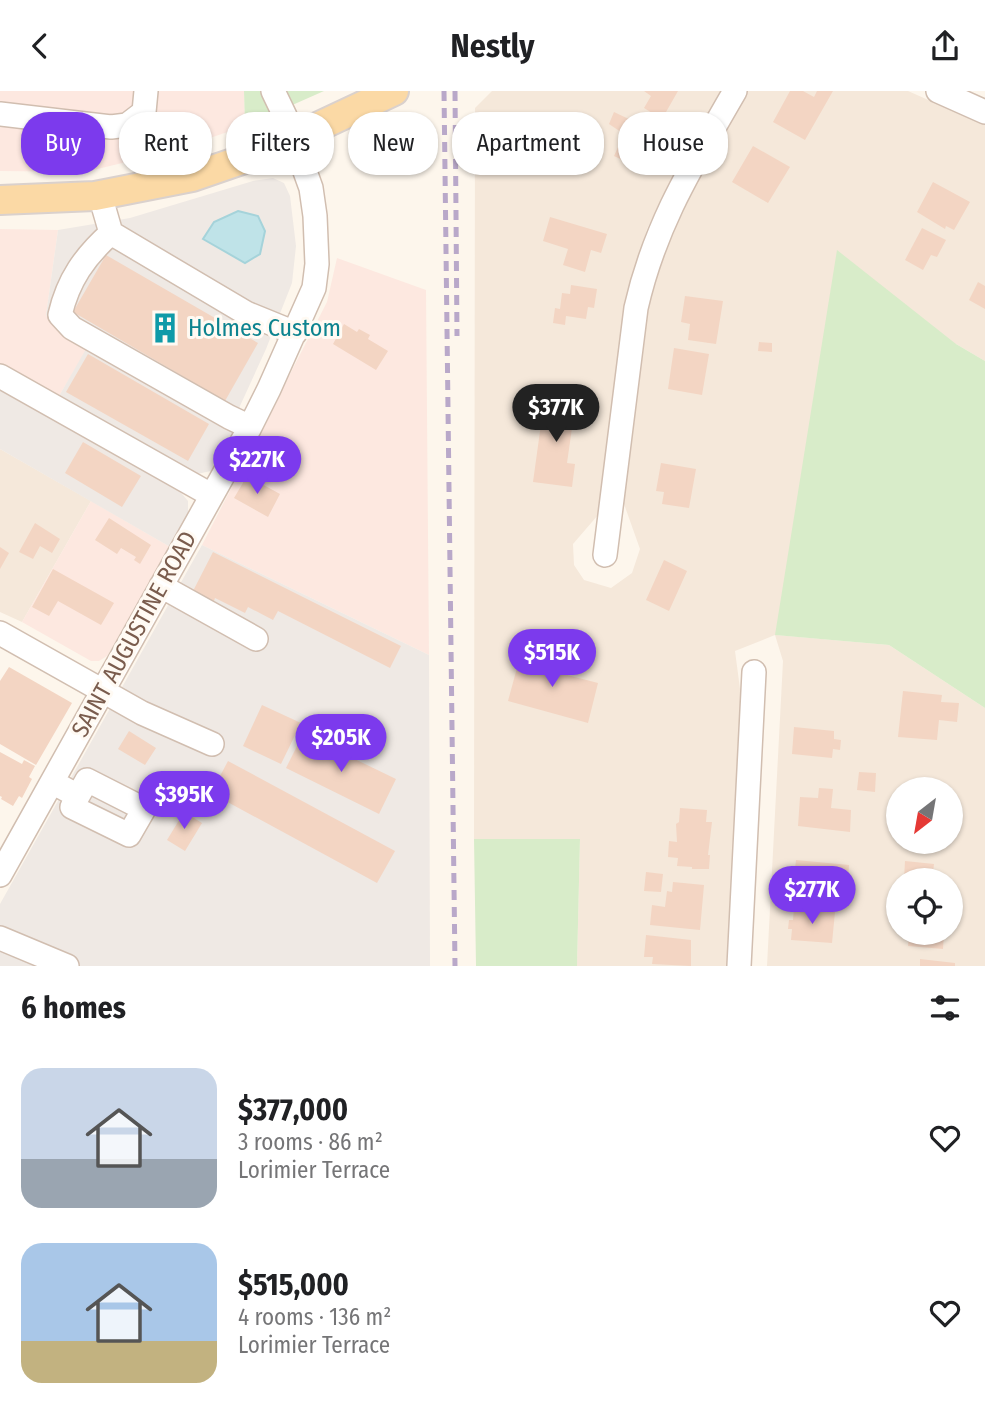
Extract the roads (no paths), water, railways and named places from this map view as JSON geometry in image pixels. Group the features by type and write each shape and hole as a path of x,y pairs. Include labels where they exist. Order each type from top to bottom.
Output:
{"main road":[{"path":"334,120 394,91"},
{"path":"0,200 100,195 192,177 226,165"}],"street":[{"path":"0,114 111,127 127,125 144,112 146,91"},
{"name":"SAINT AUGUSTINE ROAD","path":"274,91 283,112"},
{"path":"605,555 636,308 645,270 670,205 735,91"},
{"path":"939,91 974,102"},
{"name":"SAINT AUGUSTINE ROAD","path":"0,875 250,427 295,333 314,288 317,264 315,216 306,175"},
{"path":"100,195 111,233 246,313 295,333"},
{"path":"111,233 89,253 65,294 60,315 72,328 250,427"},
{"path":"0,376 211,495"},
{"path":"161,586 256,639"},
{"path":"0,633 142,713 212,744"},
{"path":"739,966 754,672"},
{"path":"52,782 78,796"},
{"path":"0,938 66,966"}],"water":[{"path":"238,211 258,216 265,231 260,254 245,263 203,239 214,222"}],"railway":[{"path":"444,91 455,966"},
{"path":"455,91 457,336"}],"place":[{"name":"Holmes Custom","path":"165,328"}]}
